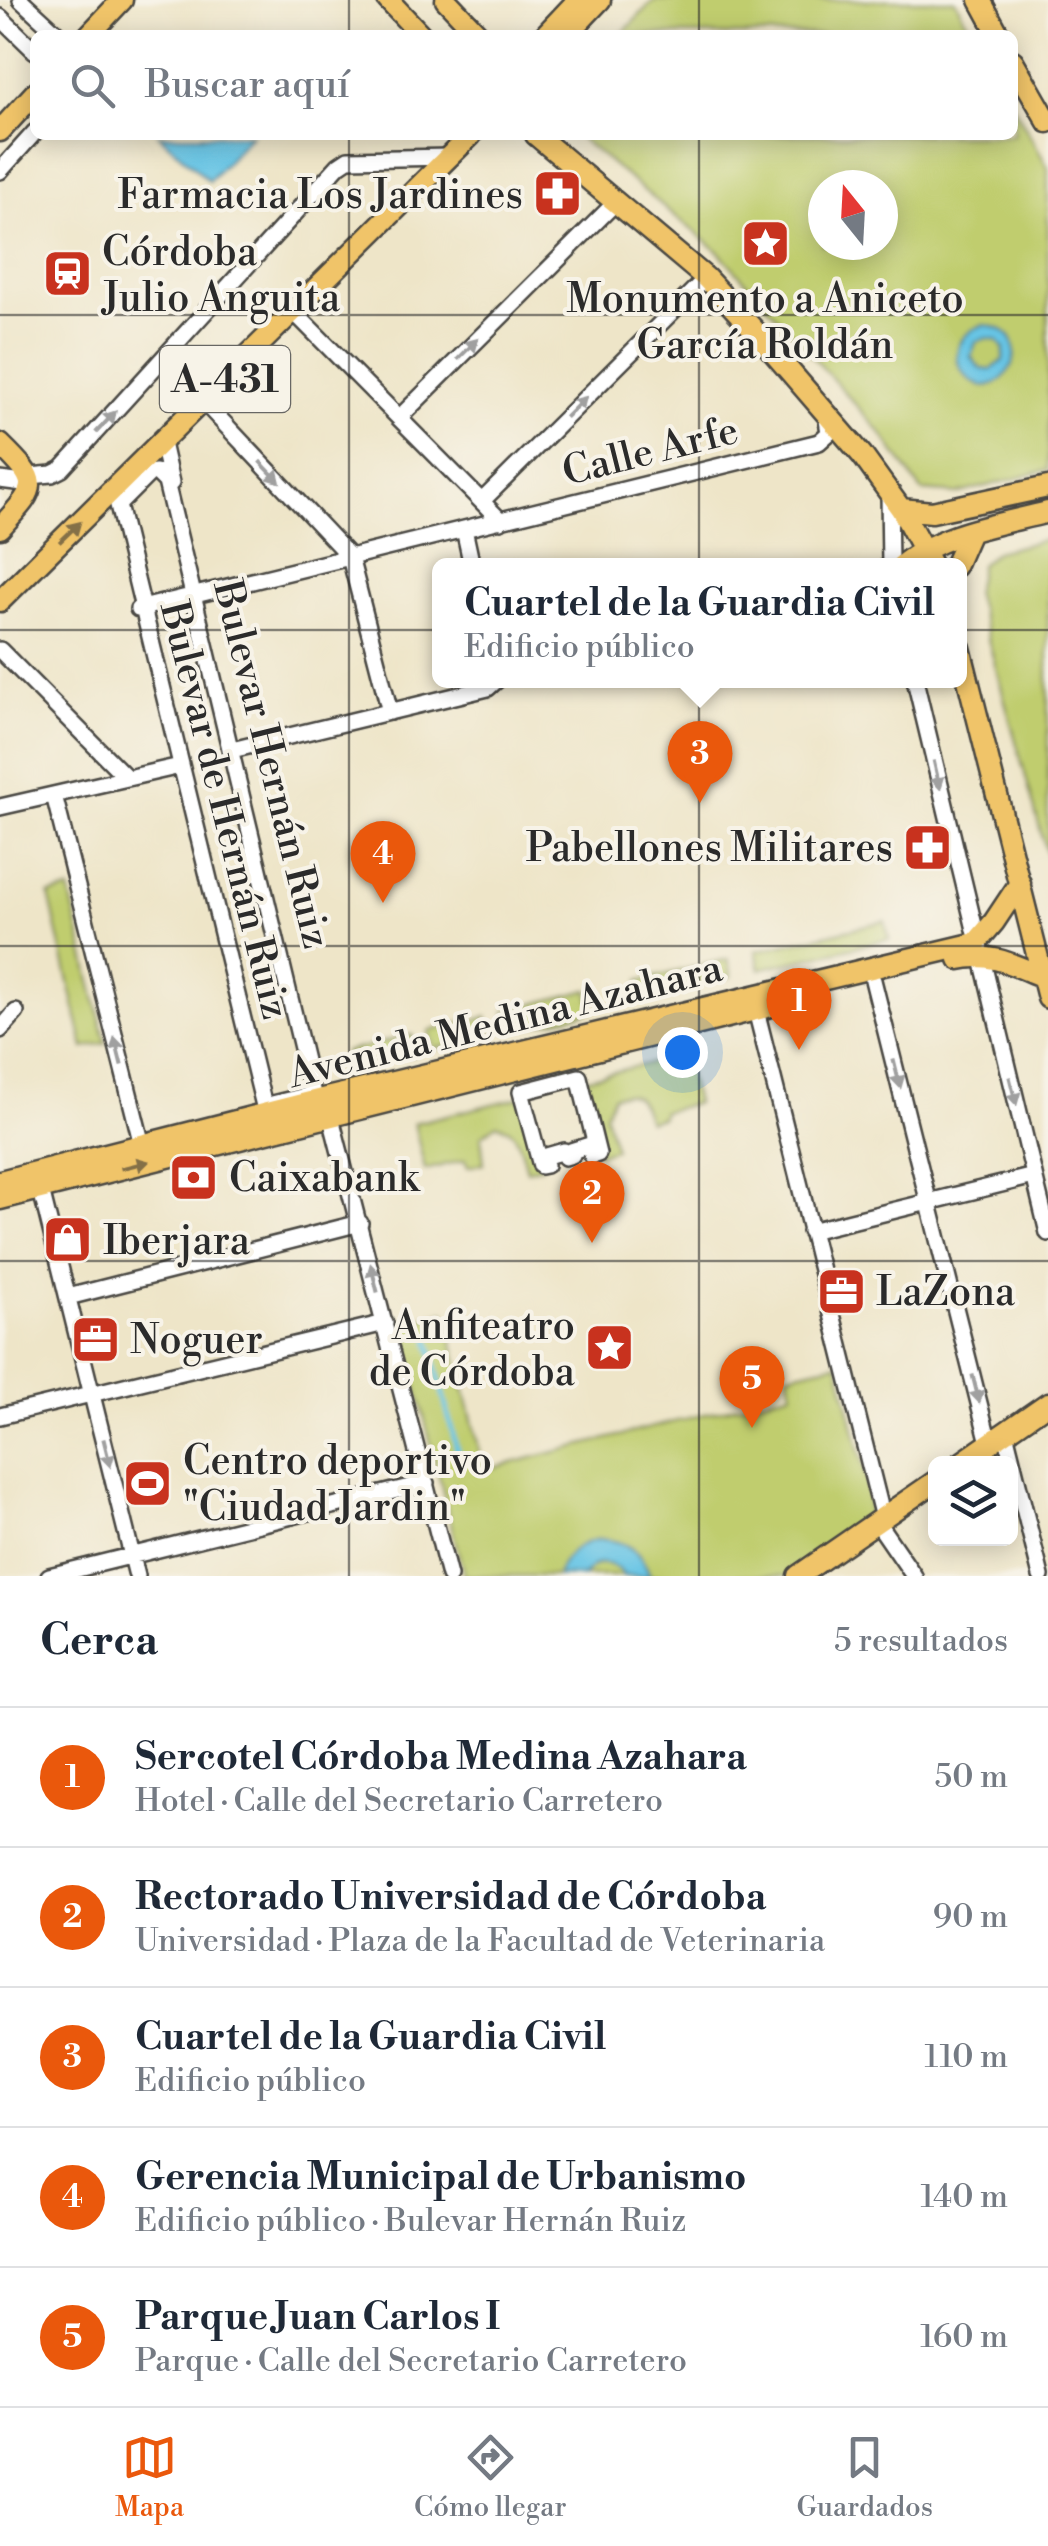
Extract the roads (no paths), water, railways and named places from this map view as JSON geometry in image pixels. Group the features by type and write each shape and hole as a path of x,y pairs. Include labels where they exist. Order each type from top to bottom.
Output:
{"main road":[{"path":"93,30 122,0"},
{"path":"388,0 416,30"},
{"path":"446,0 474,30"},
{"path":"550,30 578,0"},
{"path":"572,30 600,0"},
{"path":"980,0 995,30"},
{"path":"1018,69 1046,114"},
{"path":"0,131 30,98"},
{"name":"A-431","path":"0,600 466,140"},
{"path":"543,140 706,278 826,413 895,501 927,557 970,532 1048,512"},
{"path":"0,447 31,480 28,497 0,528"},
{"path":"895,501 932,512 1048,487"},
{"path":"959,558 970,532"},
{"path":"967,675 1048,998"},
{"path":"1020,883 977,949 1042,976"},
{"name":"Avenida Medina Azahara","path":"328,1108 756,1010 977,949"},
{"name":"Avenida Medina Azahara","path":"1,1183 38,1180 977,949"},
{"name":"Avenida Medina Azahara","path":"38,1180 142,1145 263,1125"},
{"path":"971,1456 1048,1403"},
{"path":"798,1576 928,1487"}],"street":[{"path":"21,0 54,30"},
{"path":"0,17 30,46"},
{"path":"0,171 30,138"},
{"path":"0,480 31,480 62,469 339,165 348,159 449,157"},
{"path":"399,418 614,203"},
{"path":"470,558 464,530 478,516 482,501 706,278"},
{"path":"292,310 500,520"},
{"path":"203,402 350,557 390,712"},
{"name":"Calle Arfe","path":"140,609 818,442 829,433 826,413"},
{"name":"Bulevar Hernán Ruiz","path":"162,443 196,595 449,1576"},
{"name":"Bulevar de Hernán Ruiz","path":"150,472 162,474 166,482 196,595 313,1094 264,1106 140,609 118,504 150,472"},
{"path":"109,495 140,609 263,1125"},
{"path":"891,558 895,501"},
{"path":"0,650 126,777"},
{"path":"236,749 488,688"},
{"path":"917,688 1048,1233"},
{"path":"4,801 54,795 176,767"},
{"path":"54,795 142,1145"},
{"path":"873,980 929,1202 1035,1575"},
{"path":"756,1010 880,1520 914,1576"},
{"path":"0,1030 16,1012"},
{"path":"579,1078 598,1154 592,1156 590,1145 571,1150 572,1155 565,1157 564,1151 543,1157 546,1165 540,1166 522,1096 520,1092 579,1078"},
{"path":"810,1231 1034,1176"},
{"path":"38,1180 138,1576"},
{"path":"68,1296 360,1223"},
{"path":"0,1416 385,1322"},
{"path":"49,1576 426,1482"}],"water":[{"path":"164,140 246,140 209,181"},
{"path":"984,325 1003,330 1012,341 1010,368 990,385 976,384 963,372 957,357 960,343","holes":["986,338 997,340 1004,349 1003,360 991,370 981,369 971,357 976,342"]},
{"path":"601,1539 632,1549 650,1576 624,1576 614,1567 598,1564 584,1576 557,1576 573,1550"}],"waterway":[{"path":"429,1339 460,1462"}],"place":[{"name":"Farmacia Los Jardines","path":"558,194"},
{"name":"Monumento a Aniceto García Roldán","path":"765,243"},
{"name":"Córdoba Julio Anguita","path":"67,274"},
{"name":"Cuartel de la Guardia Civil","path":"700,803"},
{"name":"Pabellones Militares","path":"928,847"},
{"name":"Gerencia Municipal de Urbanismo","path":"383,903"},
{"name":"Sercotel Córdoba Medina Azahara","path":"799,1050"},
{"name":"Caixabank","path":"194,1177"},
{"name":"Iberjara","path":"68,1240"},
{"name":"Rectorado Universidad de Córdoba","path":"592,1243"},
{"name":"LaZona","path":"841,1291"},
{"name":"Noguer","path":"95,1339"},
{"name":"Anfiteatro de Córdoba","path":"610,1348"},
{"name":"Parque Juan Carlos I","path":"752,1428"},
{"name":"Centro deportivo \"Ciudad Jardin\"","path":"148,1483"}]}
